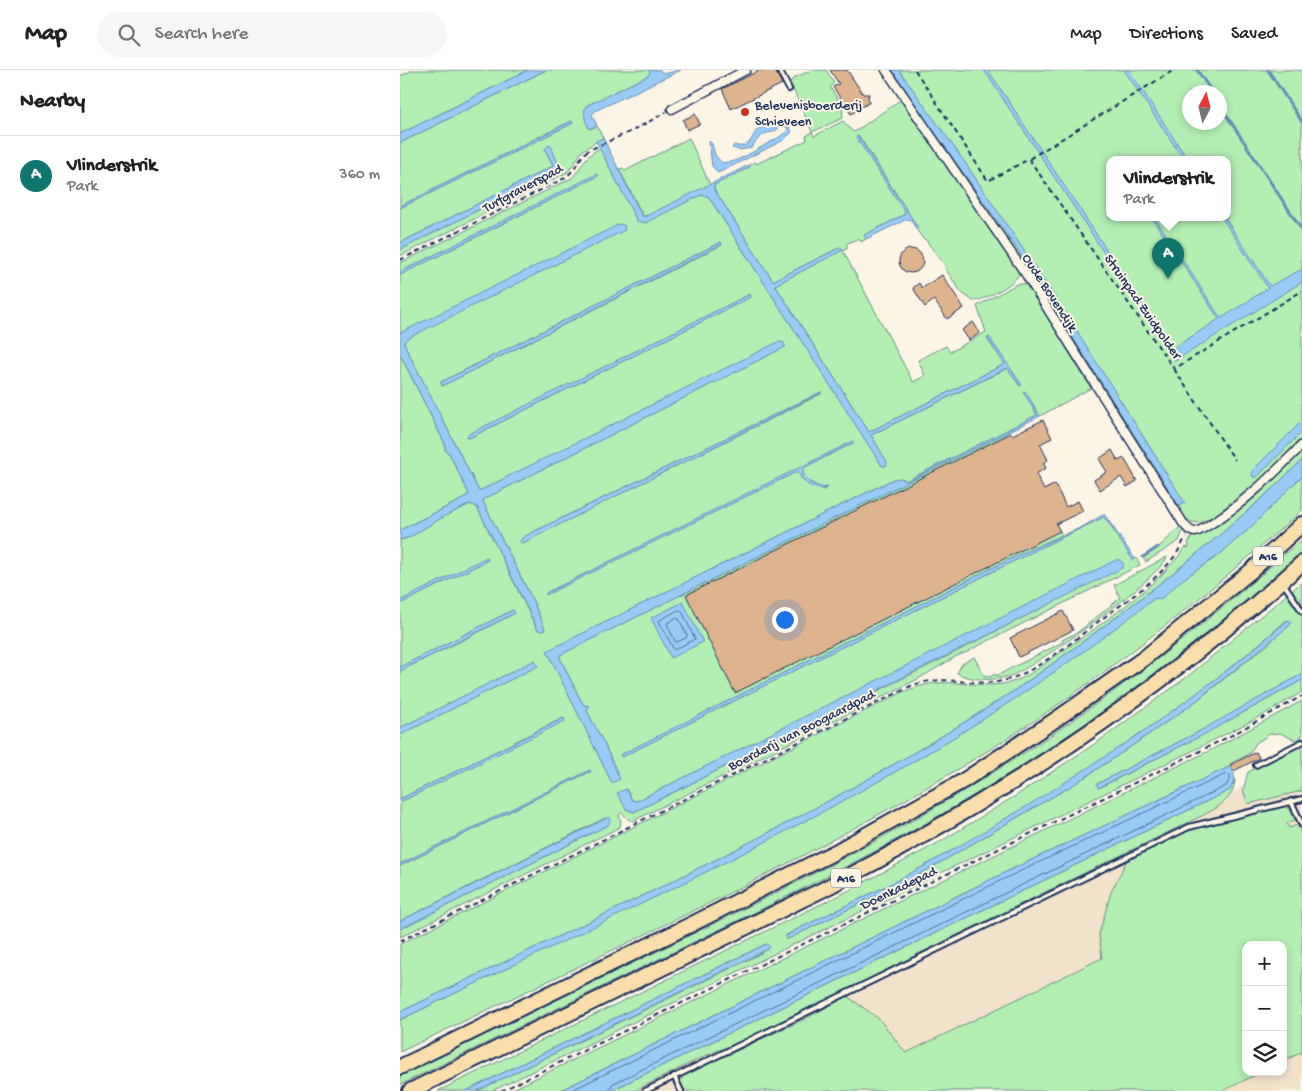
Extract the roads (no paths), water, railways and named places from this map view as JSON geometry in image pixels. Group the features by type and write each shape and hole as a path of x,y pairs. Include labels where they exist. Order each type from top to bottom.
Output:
{"highway":[{"name":"A16","path":"400,1066 694,924 817,861 963,781 1143,659 1251,571 1302,524"},
{"name":"A16","path":"410,1091 831,886 974,807 1076,741 1166,676 1302,563"}],"street":[{"path":"672,109 746,70"},
{"name":"Oude Bovendijk","path":"886,70 1027,276 1183,524 1194,532 1230,511 1274,474 1302,445"}],"lane":[{"path":"779,70 789,89"},
{"path":"1282,581 1302,611"},
{"path":"1256,765 1302,742"},
{"path":"645,1091 1189,827 1302,799"},
{"path":"1291,801 1302,825"},
{"path":"674,1076 681,1091"}],"water":[{"path":"528,70 546,70 400,143 400,134"},
{"path":"650,70 660,70 665,73 681,70 595,111 592,115 597,126 589,129 584,115 586,106 649,75"},
{"path":"890,70 899,70 964,161 1063,309 1185,503 1179,506 1017,249"},
{"path":"984,70 988,70 1172,349 1219,319 1154,221 1157,221 1222,318 1268,288 1224,221 1227,221 1270,286 1302,269 1302,282 1175,361"},
{"path":"1124,70 1129,70 1185,156 1181,156"},
{"path":"572,121 573,123 400,208 400,206"},
{"path":"769,122 777,124 787,123 792,132 782,141 718,173 712,166 709,141 712,144 715,155 722,163 734,161 783,135 788,130 787,127 781,126 774,132 766,133 751,148 740,150 732,148 734,145 747,145 758,129"},
{"path":"858,136 918,228 916,229 911,220 907,219 866,239 864,235 904,215 905,212 856,137"},
{"path":"603,138 644,217 749,165 750,167 714,185 714,189 773,281 841,247 843,250 775,285 869,432 1005,364 987,338 989,337 1022,385 1007,368 871,435 887,462 886,466 882,466 708,196 701,195 645,223 637,221 596,141"},
{"path":"549,145 559,166 556,170 400,250 400,243 551,167 553,165 545,149"},
{"path":"597,174 598,176 400,275 400,272"},
{"path":"620,224 624,225 625,230 408,338 404,342 479,491 778,342 783,342 785,345 785,347 484,499 483,502 533,601 545,629 542,631 538,630 477,507 470,504 443,517 410,537 400,540 400,530 461,500 469,494 449,453 445,450 445,444 400,354 400,333"},
{"path":"721,242 722,244 442,386 441,382"},
{"path":"750,294 751,296 745,300 469,438 467,437 467,435"},
{"path":"1025,391 1040,416 560,655 580,699 584,705 589,706 587,711 620,779 612,783 547,651 894,479 901,478 906,481 1037,415 1023,392"},
{"path":"821,392 523,543 520,542 522,538 531,533"},
{"path":"1302,421 1302,432 1257,477 1253,477 1254,469"},
{"path":"853,441 853,443 803,468 807,480 820,487 828,487 824,489 819,489 810,486 803,480 799,472 794,473 546,595 546,593"},
{"path":"1302,460 1302,476 1251,527 1219,555 1182,580 1161,599 1155,598 1021,695 951,739 879,781 761,844 400,1020 400,1012 713,861 867,780 942,736 1015,690 1136,602 1221,534"},
{"path":"1104,514 1135,559 1133,560 1104,517 622,757 620,755 1016,556 1084,526"},
{"path":"487,557 488,560 400,604 400,601"},
{"path":"1118,559 1124,564 1122,568 634,812 626,809 617,793 626,789 632,800 637,801"},
{"path":"683,602 703,642 671,658 651,618"},
{"path":"513,610 515,613 400,671 400,667"},
{"path":"1288,620 1292,622 1289,626 1191,705 1076,783 924,872 788,939 785,937 926,865 1061,785 1161,719 1226,671"},
{"path":"535,660 538,666 400,735 400,728"},
{"path":"1302,674 1302,680 1201,736 1098,788 1097,784 1198,732"},
{"path":"564,718 565,721 400,802 400,799"},
{"path":"1231,766 1234,778 1230,790 610,1091 559,1091 1008,871"},
{"path":"591,771 400,866 400,864"},
{"path":"609,817 611,819 608,825 400,929 400,921"},
{"path":"766,944 770,947 768,949 477,1091 466,1091"}],"waterway":[{"path":"1197,70 1207,85"},
{"path":"1268,70 1302,122"},
{"path":"1227,116 1302,230"},
{"path":"1143,557 1158,547"}],"place":[{"name":"Belevenisboerderij Schieveen","path":"745,112"},
{"name":"Vlinderstrik","path":"1168,279"}]}
